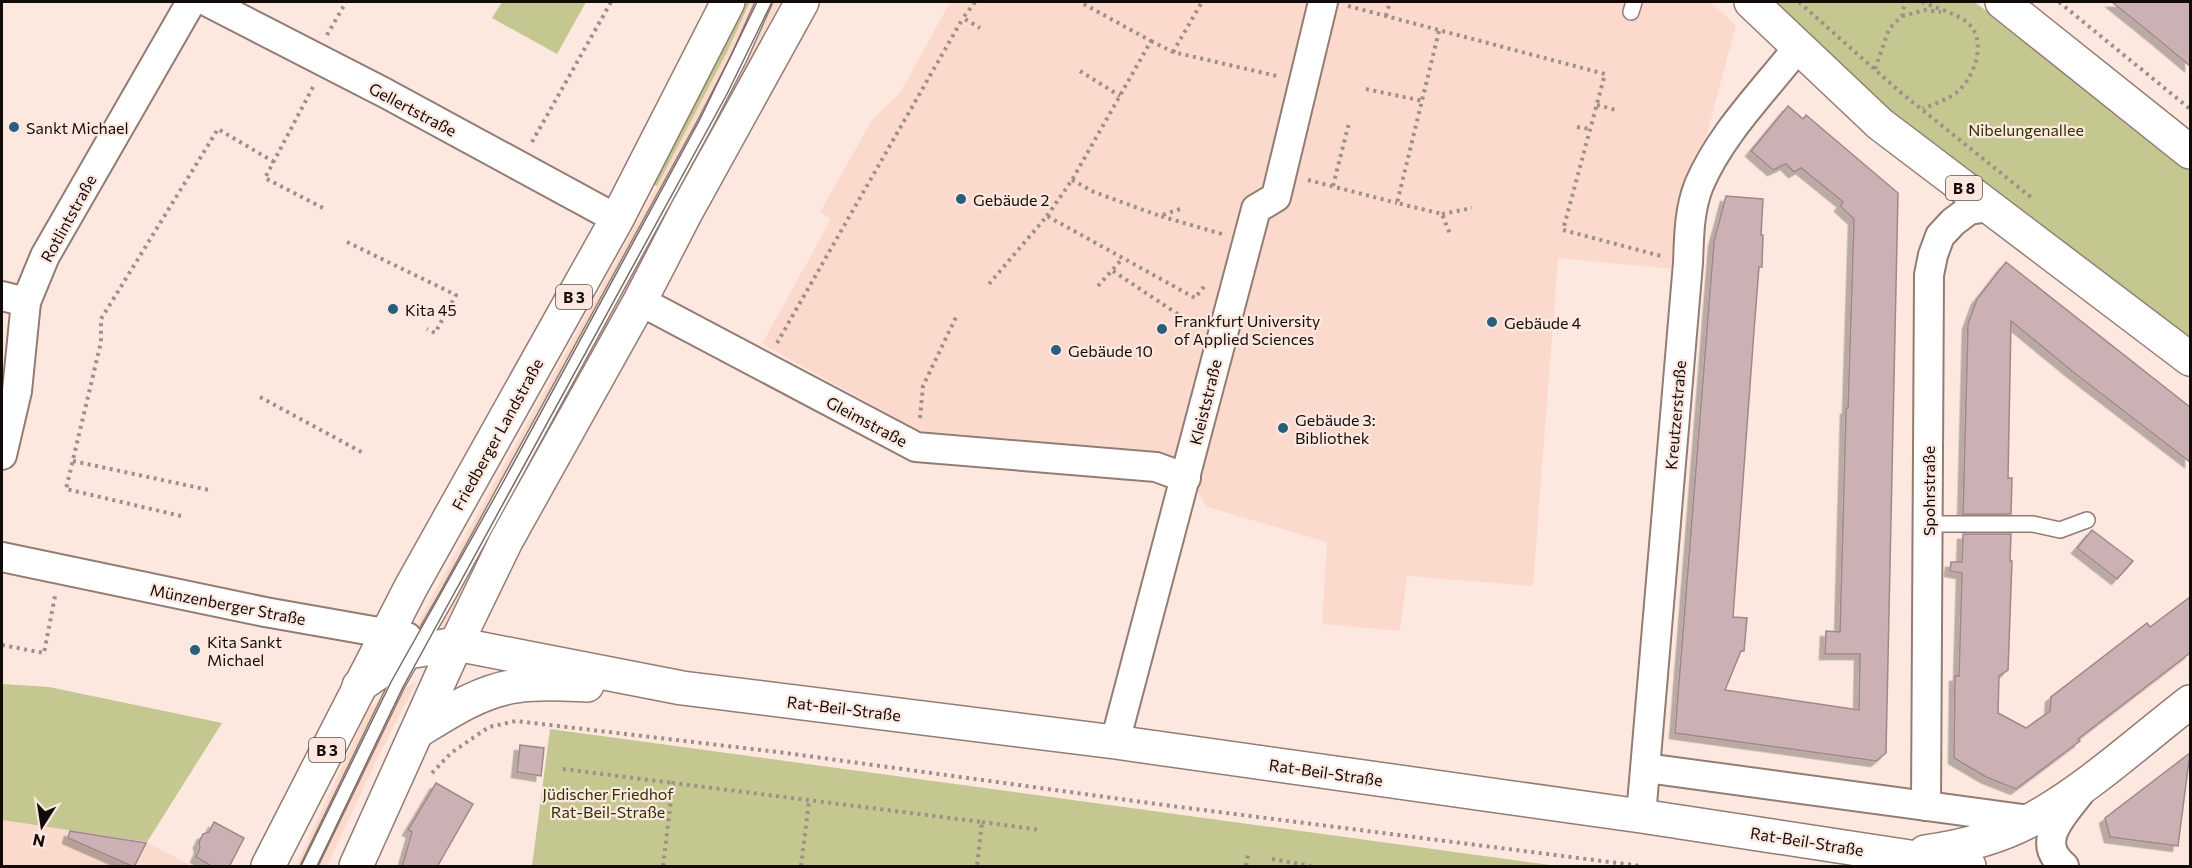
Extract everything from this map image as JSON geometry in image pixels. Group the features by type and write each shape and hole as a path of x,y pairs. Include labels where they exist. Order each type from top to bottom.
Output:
{"main road":[{"name":"Friedberger Landstraße","path":"268,867 386,634 617,219 728,2"},
{"path":"356,867 456,644 506,541 640,301 692,201 802,2"},
{"name":"B 8","path":"1751,2 1880,124 2190,359"},
{"path":"2002,2 2190,152"},
{"path":"359,686 419,645 456,644"},
{"name":"Rat-Beil-Straße","path":"456,644 682,688 1115,742 1641,816 1969,867"},
{"name":"Rat-Beil-Straße","path":"418,731 470,700 515,686 546,684 682,688"},
{"path":"1903,856 1986,839 2030,820 2085,785 2190,702"}],"street":[{"name":"Rotlintstraße","path":"2,455 17,391 14,299 45,256 191,2"},
{"name":"Gellertstraße","path":"208,2 617,219"},
{"name":"Kleiststraße","path":"1115,742 1256,209 1276,197 1302,81 1333,3"},
{"name":"Kreutzerstraße","path":"1641,816 1688,263 1689,226 1699,187 1724,141 1799,46"},
{"name":"Spohrstraße","path":"1926,806 1929,275 1940,236 1969,210 1989,207"},
{"name":"Gleimstraße","path":"640,301 916,447 1156,467 1186,478"},
{"name":"Münzenberger Straße","path":"2,557 265,612 386,634 419,645"},
{"path":"1646,768 2030,820"},
{"path":"2064,867 2056,860 2050,843 2054,826 2085,785"}],"lane":[{"name":"Friedberger Landstraße","path":"309,867 367,744 419,645 705,124 739,58 764,2"},
{"path":"1928,524 2033,524 2060,530 2087,520"}],"path":[{"path":"325,209 265,178 346,2"},
{"path":"519,166 610,2"},
{"path":"764,366 963,18 975,2"},
{"path":"1080,2 1173,52 1302,81"},
{"path":"1173,52 1202,2"},
{"path":"1386,16 1390,2"},
{"path":"1798,2 2040,206"},
{"path":"1902,16 1905,2"},
{"path":"1922,2 1969,24 1977,37 1978,52 1966,84 1955,94 1923,109"},
{"path":"2058,2 2190,109"},
{"path":"1333,3 1605,74 1563,230 1688,263"},
{"path":"1875,69 1889,29 1902,16 1925,9 1948,13"},
{"path":"963,18 980,28"},
{"path":"1397,203 1439,31"},
{"path":"989,284 1047,216 1072,180 1151,41"},
{"path":"1080,71 1119,96"},
{"path":"1366,89 1423,101"},
{"path":"1597,105 1616,110"},
{"path":"1333,186 1349,123"},
{"path":"1577,127 1590,129"},
{"path":"181,516 66,489 101,342 101,319 218,129 274,162"},
{"path":"1301,178 1442,214 1472,208"},
{"path":"1072,180 1095,192 1160,216 1228,236"},
{"path":"1160,216 1180,209"},
{"path":"1442,214 1450,234"},
{"path":"1047,216 1195,298 1208,281"},
{"path":"347,242 456,295 435,333 426,329"},
{"path":"1098,286 1123,258"},
{"path":"1113,271 1220,342"},
{"path":"916,447 923,386 957,315"},
{"path":"260,398 365,454"},
{"path":"73,461 209,490"},
{"path":"2,645 44,653 60,569"},
{"path":"427,778 451,753 489,727 516,721 786,753 1641,867"},
{"path":"564,769 1041,830"},
{"path":"663,867 673,783"},
{"path":"801,867 809,801"},
{"path":"976,867 982,822"},
{"path":"1246,867 1248,854"},
{"path":"1272,859 1318,867"}],"shaded area":[{"path":"750,2 780,2 765,32 765,38 626,302 446,627 416,626 653,193 727,52"},
{"name":"Frankfurt University of Applied Sciences","path":"950,2 1710,2 1736,25 1671,269 1558,258 1533,586 1407,576 1400,631 1322,624 1327,542 1207,507 1187,476 1148,450 920,431 762,344 831,219 820,212 872,120 900,93"},
{"path":"417,681 375,763 327,866 296,866 369,708"},
{"path":"2,820 147,842 191,866 2,866"}],"green space":[{"path":"502,2 586,2 557,54 492,18"},
{"path":"740,2 750,2 727,52 657,186 648,181"},
{"name":"Nibelungenallee","path":"1766,2 1974,2 2050,56 2190,166 2190,346 1921,136 1816,48"},
{"path":"2,684 49,687 222,723 147,842 2,820"},
{"name":"Jüdischer Friedhof Rat-Beil-Straße","path":"550,729 1558,866 532,866"}],"building":[{"path":"2112,2 2190,2 2190,66 2154,36"},
{"path":"1788,106 1803,119 1806,115 1898,193 1886,753 1876,761 1675,733 1714,241 1726,196 1763,199 1761,235 1763,235 1733,617 1747,618 1744,651 1741,651 1725,690 1859,710 1860,654 1825,654 1826,631 1840,632 1854,219 1840,206 1843,202 1801,168 1794,172 1786,164 1773,170 1751,151"},
{"path":"2006,262 2190,407 2190,462 2011,321 2008,478 2012,478 2011,514 1963,514 1968,324 1977,299"},
{"path":"2092,530 2133,561 2117,579 2077,548"},
{"path":"1963,534 2011,534 2008,670 1999,676 1998,713 2026,728 2050,711 2051,697 2147,623 2150,627 2190,597 2190,653 2016,789 1986,777 1954,758 1955,676 1959,676 1962,573 1950,571 1951,562 1962,562"},
{"path":"520,745 544,748 541,776 517,772"},
{"path":"2190,753 2178,846 2110,837 2105,818"},
{"path":"436,783 473,804 437,867 402,867 412,832 408,830"},
{"path":"214,822 244,838 229,867 213,867 196,857 203,834 209,832"},
{"path":"70,831 146,843 134,867 68,838"}],"tram line":[{"path":"301,866 391,682 501,486 699,121 757,2"},
{"path":"317,866 403,687 727,94 772,2"}],"place":[{"name":"Sankt Michael","path":"14,127"},
{"name":"Gebäude 2","path":"961,199"},
{"name":"Kita 45","path":"393,309"},
{"name":"Gebäude 4","path":"1492,322"},
{"name":"Frankfurt University of Applied Sciences","path":"1162,329"},
{"name":"Gebäude 10","path":"1056,350"},
{"name":"Gebäude 3: Bibliothek","path":"1283,428"},
{"name":"Kita Sankt Michael","path":"195,650"}]}
